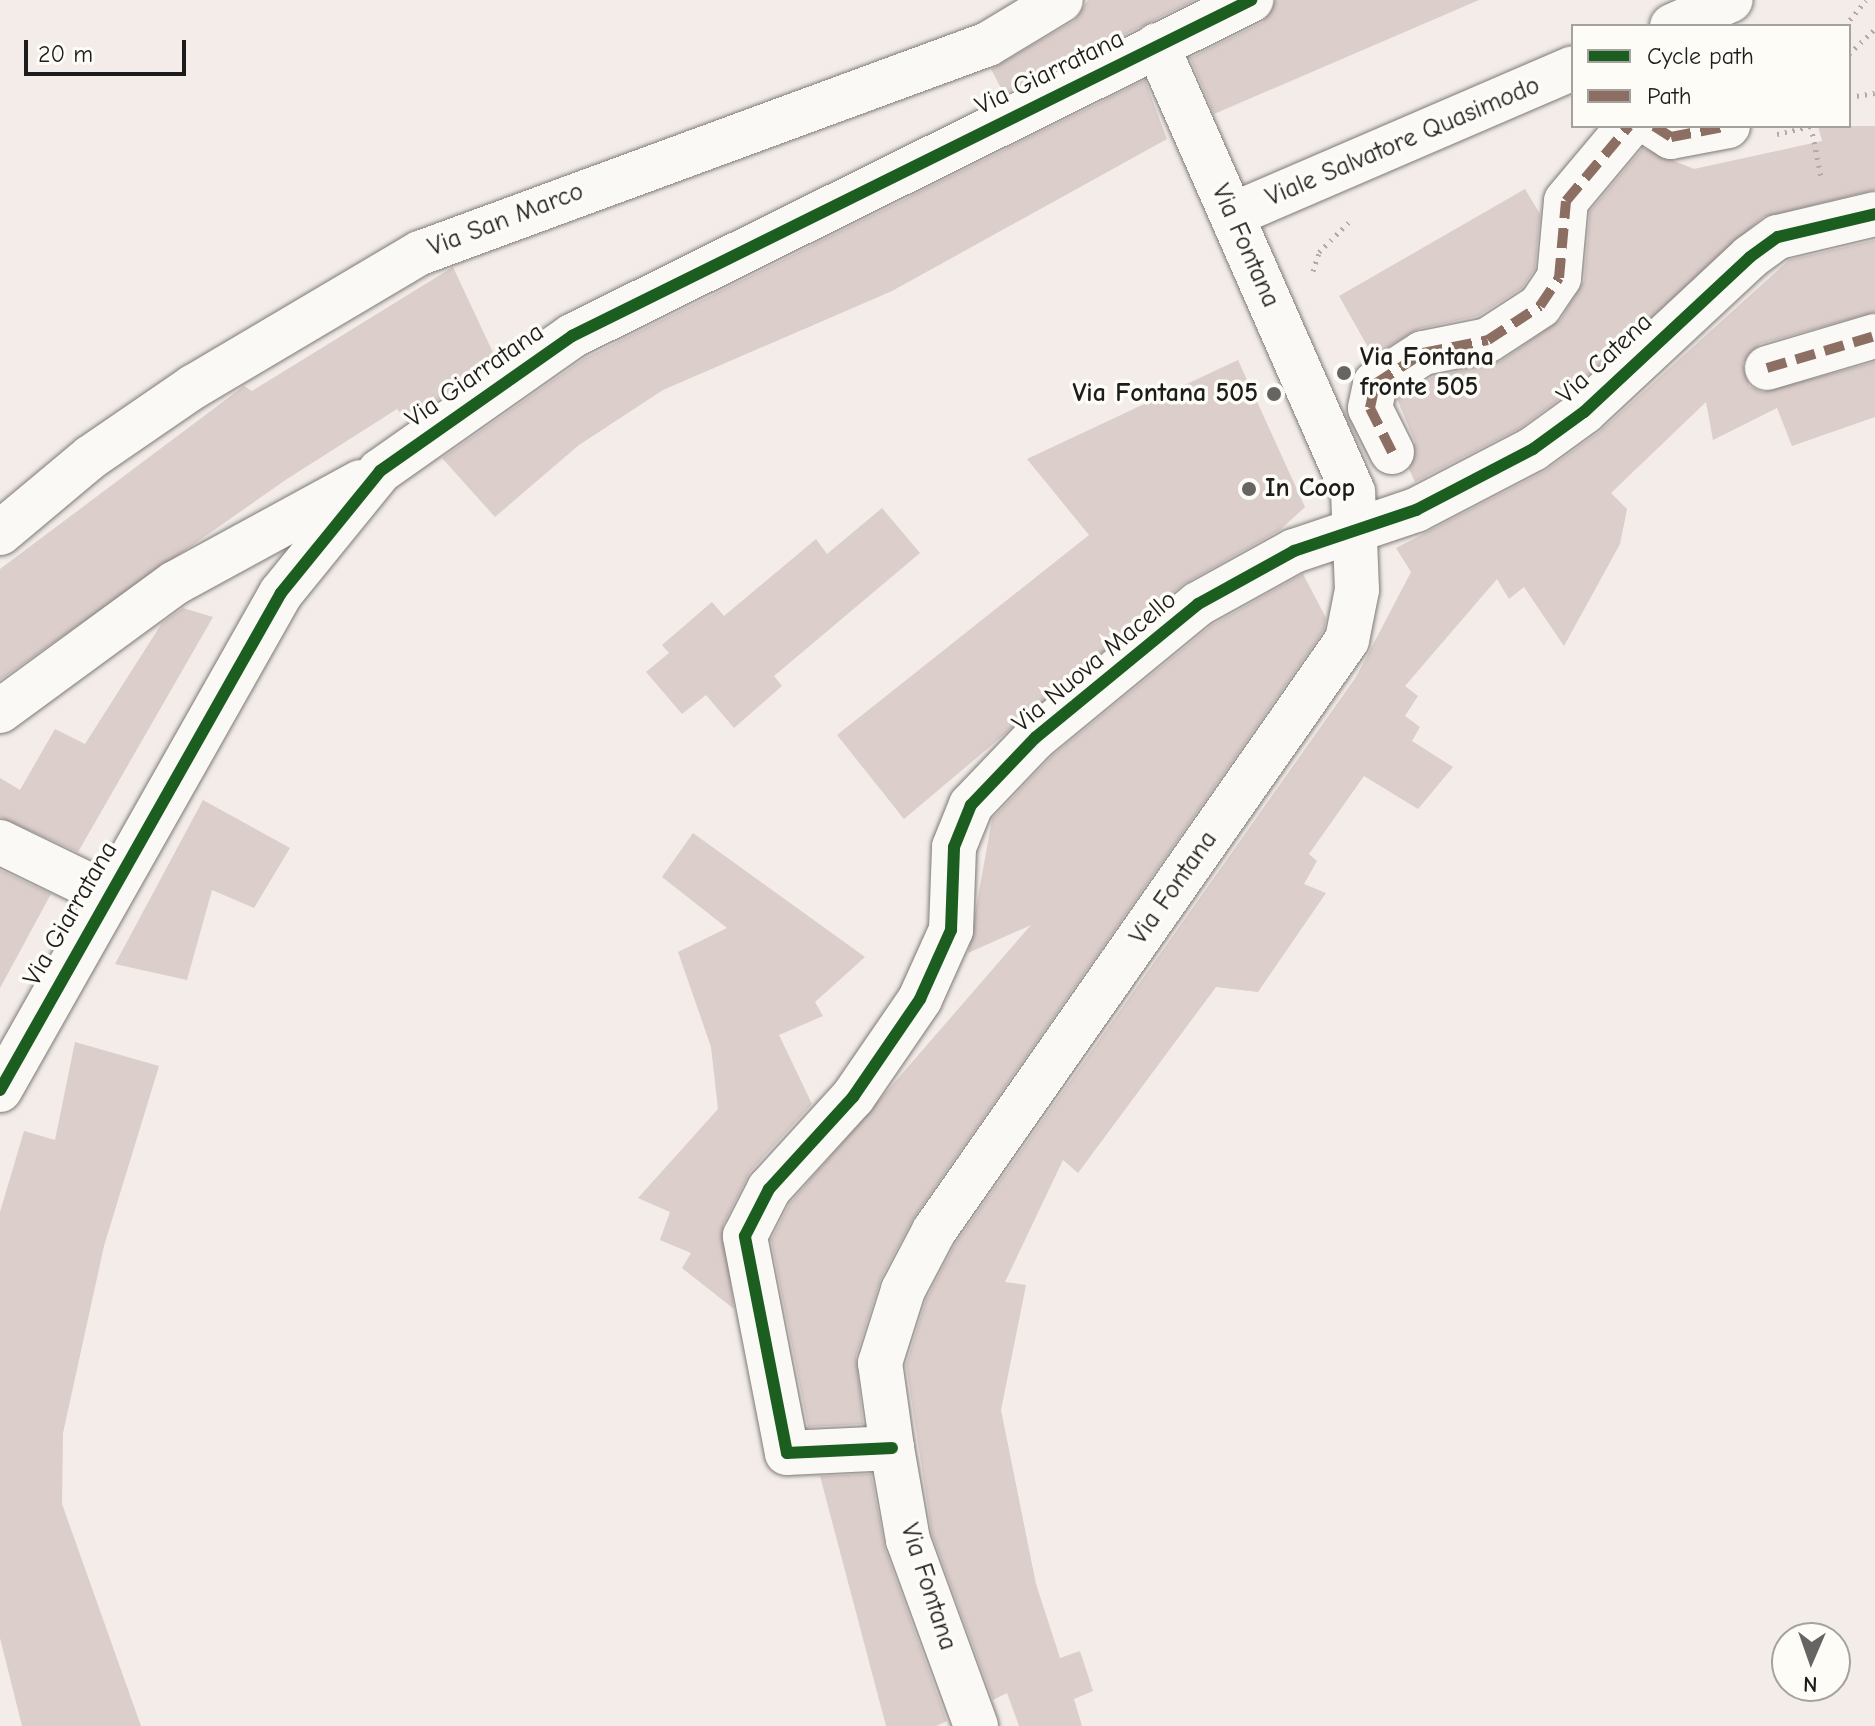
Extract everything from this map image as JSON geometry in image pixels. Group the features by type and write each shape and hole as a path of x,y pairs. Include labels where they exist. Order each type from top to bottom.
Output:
{"street":[{"name":"Via San Marco","path":"0,533 91,457 193,387 420,253 988,44 1061,0"},
{"name":"Via Giarratana","path":"0,1090 107,894 281,593 380,471 572,336 1251,0"},
{"path":"1676,24 1721,2"},
{"name":"Via Fontana","path":"976,1726 908,1540 892,1448 880,1363 903,1290 934,1231 1347,640 1358,534 1353,492 1157,45"},
{"name":"Viale Salvatore Quasimodo","path":"1232,215 1571,69"},
{"path":"1392,452 1370,408 1375,384 1423,353 1488,340 1540,306 1559,278 1566,201 1627,128"},
{"path":"1657,128 1671,137 1718,128"},
{"name":"Via Catena","path":"1358,534 1533,449 1778,237 1875,214"},
{"path":"1767,368 1875,336"},
{"path":"0,711 175,583 380,471"},
{"name":"Via Nuova Macello","path":"892,1448 787,1453 745,1236 751,1224 769,1189 853,1097 920,999 951,930 954,847 971,805 1035,738 1198,604 1294,551 1358,534"},
{"path":"0,842 107,894"}],"path":[{"path":"1847,24 1866,0"},
{"path":"1851,52 1875,29"},
{"path":"1851,97 1875,93"},
{"path":"1313,281 1326,244 1364,215"}],"building":[{"path":"1088,0 1195,0 1004,94 991,69 1074,21"},
{"path":"1276,0 1479,0 1214,114 1190,58 1263,22"},
{"path":"1145,80 1167,139 892,291 663,390 579,445 495,517 442,458 585,358"},
{"path":"1875,126 1875,190 1763,217 1568,393 1520,428 1415,482 1409,469 1415,442 1397,399 1433,377 1501,361 1560,320 1584,281 1590,211 1643,148 1694,169 1822,141 1819,128"},
{"path":"1525,189 1540,214 1535,269 1522,288 1478,316 1418,329 1373,356 1339,296"},
{"path":"1875,240 1875,312 1760,344 1743,363 1749,386 1762,392 1875,362 1875,417 1792,446 1777,408 1713,440 1706,402 1611,493 1627,509 1620,544 1564,646 1524,587 1509,599 1497,579 1405,686 1418,696 1405,716 1420,727 1412,741 1453,767 1418,809 1364,776 1309,854 1317,861 1304,884 1326,893 1258,992 1216,987 1078,1173 1063,1160 1005,1282 1026,1285 1001,1410 1036,1584 1060,1658 1080,1651 1093,1691 1074,1699 1082,1726 1019,1726 1007,1693 993,1700 932,1534 906,1365 926,1300 955,1244 1356,677 1411,572 1396,548 1545,471 1599,432 1789,260"},
{"path":"453,267 496,359 408,421 397,409 287,479 0,680 0,569 244,386 252,391"},
{"path":"1238,360 1305,507 1280,530 1182,585 904,819 837,735 1089,535 1027,459"},
{"path":"882,508 920,553 774,676 782,686 734,728 706,695 682,714 646,672 669,653 662,645 712,602 724,616 816,539 827,554"},
{"path":"1303,574 1326,618 1324,630 914,1217 881,1278 856,1356 863,1424 808,1427 771,1240 790,1203 1031,925 968,953 992,819 1052,756 1212,625"},
{"path":"183,608 213,617 78,852 0,817 0,778 20,790 55,729 85,744 162,623"},
{"path":"203,800 290,848 254,908 212,890 187,980 115,964"},
{"path":"693,833 865,957 815,1002 823,1016 779,1035 812,1104 750,1172 723,1225 734,1309 682,1268 691,1253 660,1240 670,1212 638,1198 718,1109 711,1047 678,952 727,928 662,877"},
{"path":"0,870 51,894 0,988"},
{"path":"75,1042 159,1066 104,1246 63,1433 62,1504 141,1726 22,1726 0,1638 0,1212 24,1131 55,1140"},
{"path":"871,1474 885,1549 947,1721 936,1726 886,1726 820,1476"}],"marked path":[{"path":"1392,452 1370,408 1375,384 1423,353 1488,340 1540,306 1559,278 1566,201 1627,128"},
{"path":"1657,128 1671,137 1718,128"},
{"path":"1767,368 1875,336"}],"cycle path":[{"path":"0,1090 281,593 380,471 572,336 1251,0"},
{"path":"892,1448 787,1453 745,1236 769,1189 853,1097 920,999 951,930 954,847 971,805 1035,738 1198,604 1294,551 1416,510 1533,449 1584,412 1750,257 1778,237 1875,214"}],"place":[{"name":"Via Fontana fronte 505","path":"1344,373"},
{"name":"Via Fontana 505","path":"1274,394"},
{"name":"In Coop","path":"1249,489"}]}
